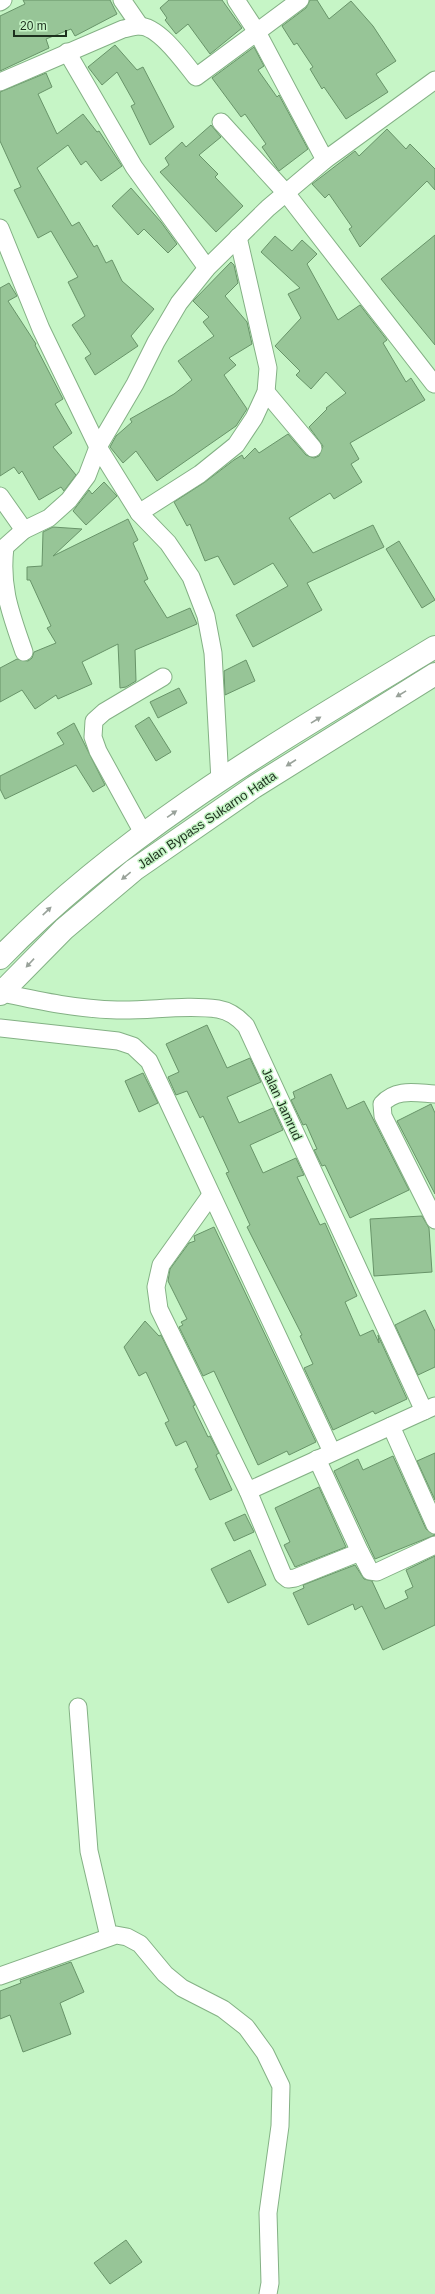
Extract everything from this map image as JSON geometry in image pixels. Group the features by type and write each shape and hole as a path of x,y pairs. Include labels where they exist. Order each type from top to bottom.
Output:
{"highway":[{"name":"Jalan Bypass Sukarno Hatta","path":"0,958 52,907 144,833 220,781 307,725 435,647"},
{"name":"Jalan Bypass Sukarno Hatta","path":"1,994 64,928 134,870 261,783 435,674"}],"street":[{"path":"0,2 4,0"},
{"path":"122,0 140,26 155,32 171,46 196,76 300,0"},
{"path":"236,0 257,32 325,160"},
{"path":"0,82 67,52 123,30 140,26"},
{"path":"67,52 134,167 207,268"},
{"path":"24,652 4,591 2,548 24,530 49,518 69,500 87,476 98,447 179,303 207,268 286,193 325,160 435,80"},
{"path":"221,122 286,193 434,384"},
{"path":"0,228 42,329 98,447 140,513 168,544 191,577 206,616 213,653 220,781"},
{"path":"140,513 200,474 236,445 254,418 266,392 268,368 238,237"},
{"path":"266,392 312,448"},
{"path":"0,496 24,530"},
{"path":"144,833 98,751 94,737 94,721 104,712 163,677"},
{"name":"Jalan Jamrud","path":"1,994 61,1006 116,1010 194,1008 219,1009 235,1015 246,1026 430,1408"},
{"path":"0,1028 118,1041 134,1046 149,1061 211,1195 325,1455 360,1552 370,1571 374,1572 435,1545"},
{"path":"435,1094 399,1093 388,1098 382,1104 383,1116 435,1220"},
{"path":"211,1195 161,1265 156,1286 159,1309 248,1491 283,1575 288,1579 360,1552"},
{"path":"248,1491 430,1408"},
{"path":"391,1426 435,1525"},
{"path":"78,1707 89,1851 109,1938"},
{"path":"0,1976 116,1935 127,1937 140,1944 165,1974 182,1988 223,2009 246,2027 265,2053 281,2086 280,2126 268,2213 270,2283 268,2294"}],"building":[{"path":"23,0 110,0 117,14 75,36 71,29 46,39 49,48 0,71 0,16 25,4"},
{"path":"169,0 222,0 242,28 210,54 188,24 176,34 165,20 167,18 160,8"},
{"path":"310,0 317,0 329,19 351,1 373,26 396,61 376,74 388,92 346,119 324,87 322,89 310,69 313,67 297,43 294,45 282,26 306,8"},
{"path":"115,45 137,70 143,67 174,127 150,145 131,106 135,104 117,72 102,85 88,67"},
{"path":"254,47 264,66 258,70 277,97 279,95 308,149 279,171 262,147 266,144 245,114 241,117 212,78"},
{"path":"46,73 52,87 38,94 57,134 83,114 97,132 99,131 122,166 101,181 86,161 81,165 68,145 37,168 72,226 79,222 94,247 97,245 106,263 112,260 122,281 154,309 131,336 138,346 95,375 85,358 91,354 72,325 85,316 68,282 78,277 51,231 38,238 14,190 21,187 0,141 0,92"},
{"path":"211,125 221,137 199,155 218,174 215,177 243,206 216,232 160,172 169,165 165,158 182,142 186,147"},
{"path":"387,129 406,149 410,144 435,169 435,190 427,181 360,247 349,229 352,227 329,194 325,198 312,184 355,151 359,156"},
{"path":"131,188 161,222 177,244 168,253 144,229 138,235 112,206"},
{"path":"435,235 435,345 381,279"},
{"path":"275,236 292,251 302,240 317,254 307,264 338,320 360,305 387,340 383,343 406,382 411,378 425,400 350,443 359,459 351,464 362,482 334,499 330,493 289,518 313,553 373,525 384,547 307,583 322,610 253,647 236,615 288,586 273,563 234,585 218,556 205,561 190,524 187,526 174,502 242,455 244,459 255,448 259,453 288,434 306,455 314,458 319,456 323,446 309,427 327,409 326,408 346,393 326,372 311,389 296,375 300,371 275,346 301,318 288,294 300,288 261,252"},
{"path":"231,262 234,265 238,283 225,296 247,322 252,344 229,358 236,365 224,375 247,409 236,426 157,481 136,451 123,463 110,447 116,436 132,422 130,419 174,394 192,380 178,361 214,336 203,322 209,317 193,301"},
{"path":"9,283 17,296 8,301 36,344 35,345 63,399 55,404 72,433 53,447 76,475 64,491 61,487 39,500 22,471 19,474 14,467 0,476 0,288"},
{"path":"104,482 117,496 86,525 73,511 89,490 92,494"},
{"path":"128,519 138,540 133,543 148,579 144,581 167,618 190,608 197,624 135,650 136,681 126,687 120,688 118,644 82,662 92,684 58,699 56,695 35,709 22,690 0,702 0,668 17,659 28,661 32,658 34,652 56,643 47,628 51,626 30,580 27,580 27,567 42,566 43,532 53,527 82,529 53,556"},
{"path":"399,541 435,600 422,608 386,549"},
{"path":"246,660 255,681 225,695 224,671"},
{"path":"179,688 187,703 158,718 150,702"},
{"path":"149,717 171,752 156,761 135,726"},
{"path":"74,723 105,785 93,792 76,765 5,799 0,789 0,776 64,744 57,733"},
{"path":"207,1025 227,1068 250,1058 261,1082 227,1097 239,1123 273,1108 283,1130 250,1145 263,1173 296,1158 304,1175 297,1177 320,1225 325,1223 357,1296 345,1302 360,1336 373,1330 379,1343 378,1335 407,1399 375,1414 373,1411 333,1430 304,1368 313,1364 300,1336 302,1335 247,1227 250,1225 226,1173 229,1172 203,1116 200,1118 187,1091 176,1095 168,1077 179,1072 166,1044"},
{"path":"143,1073 158,1103 139,1112 125,1081"},
{"path":"331,1074 347,1109 364,1101 409,1190 350,1218 325,1165 322,1166 314,1150 317,1149 306,1124 303,1125 291,1100 295,1098 293,1092"},
{"path":"431,1104 435,1113 435,1194 397,1121"},
{"path":"422,1216 429,1228 432,1272 374,1276 370,1219"},
{"path":"214,1227 316,1442 289,1455 287,1451 258,1465 214,1371 203,1376 179,1327 183,1325 181,1322 187,1319 168,1281 170,1269 189,1243 195,1241 194,1236"},
{"path":"425,1310 435,1331 435,1367 418,1375 395,1325"},
{"path":"145,1321 159,1336 161,1335 195,1405 193,1406 208,1437 210,1436 219,1453 216,1455 232,1490 210,1500 195,1469 198,1467 186,1441 176,1446 165,1423 169,1421 146,1372 139,1376 124,1347"},
{"path":"435,1453 435,1500 417,1461"},
{"path":"393,1456 426,1529 435,1535 375,1559 334,1471 358,1459 363,1470"},
{"path":"319,1487 346,1547 295,1567 284,1545 290,1542 275,1508"},
{"path":"245,1514 254,1532 234,1541 225,1523"},
{"path":"250,1550 266,1585 228,1603 211,1569"},
{"path":"435,1556 435,1625 383,1650 362,1606 355,1610 353,1604 308,1625 293,1593 304,1588 303,1585 355,1565 364,1579 372,1581 385,1609 408,1598 405,1591 413,1587 406,1570"},
{"path":"71,1962 84,1992 60,2003 71,2034 23,2052 10,2015 0,2019 0,1991 21,1983 20,1980"},
{"path":"126,2240 142,2262 110,2284 94,2263"}]}
